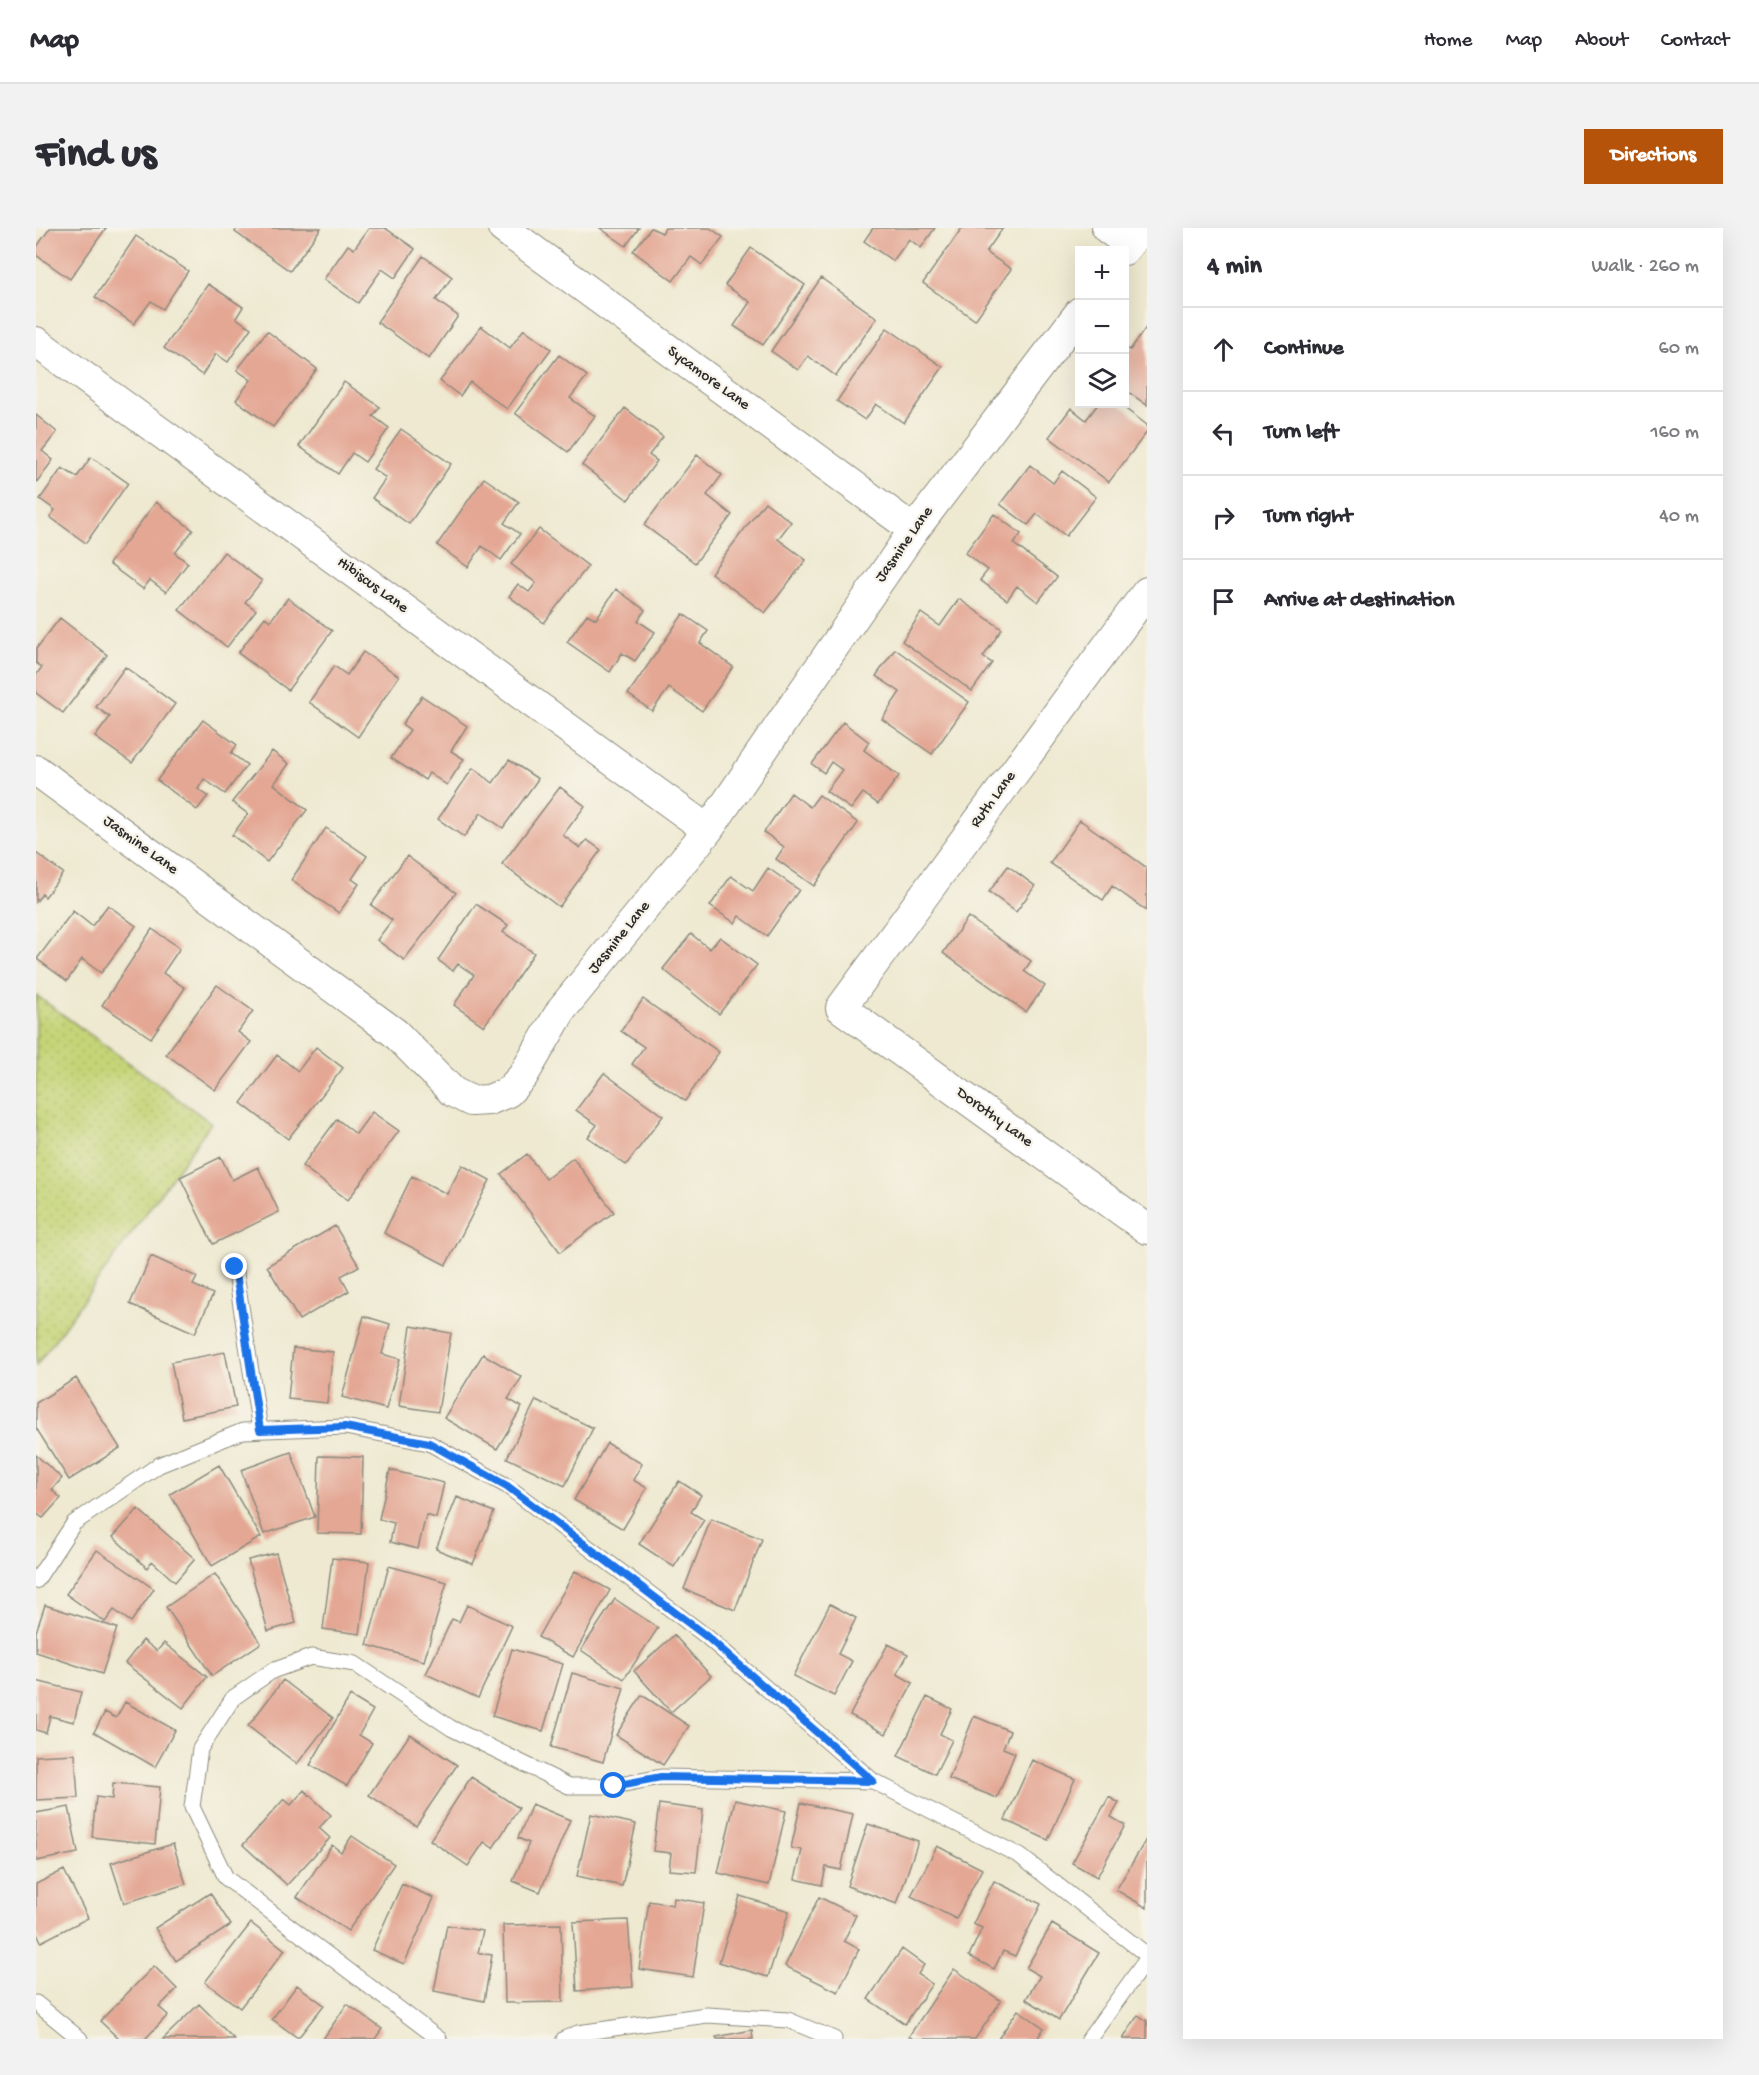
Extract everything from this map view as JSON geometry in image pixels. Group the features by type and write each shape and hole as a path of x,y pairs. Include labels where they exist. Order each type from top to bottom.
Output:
{"street":[{"name":"Sycamore Lane","path":"503,228 914,530"},
{"name":"Jasmine Lane","path":"36,770 395,1033 453,1092 471,1101 489,1100 508,1092 524,1076 562,1009 708,830 914,530 1075,319"},
{"name":"Hibiscus Lane","path":"36,342 708,830"},
{"name":"Ruth Lane","path":"841,1008 1147,592"},
{"name":"Dorothy Lane","path":"841,1008 1147,1229"}],"lane":[{"path":"235,1267 260,1430"},
{"path":"36,1581 74,1523 159,1465 243,1431 345,1427 429,1443 507,1486 706,1636 873,1781 1020,1856 1147,1957 1089,2039"},
{"path":"439,2039 226,1878 192,1807 200,1749 233,1698 272,1671 311,1657 355,1664 452,1728 569,1786 614,1786 661,1777 873,1781"},
{"path":"36,2003 80,2039"},
{"path":"564,2039 578,2033 707,2015 788,2020 834,2039"}],"green space":[{"path":"36,995 211,1123 36,1366"}],"building":[{"path":"50,228 106,228 70,279 36,255 36,248"},
{"path":"237,228 321,228 290,271 235,232"},
{"path":"369,228 385,228 415,249 395,278 382,269 358,303 324,279 348,245 354,249"},
{"path":"600,228 639,228 626,246"},
{"path":"651,228 662,233 665,228 710,228 723,237 702,265 691,257 673,281 633,251"},
{"path":"873,228 935,228 921,248 909,239 893,261 864,241"},
{"path":"962,228 1003,228 986,252 1011,269 975,320 923,283"},
{"path":"136,236 188,271 163,309 151,301 134,324 95,297"},
{"path":"751,248 805,285 763,345 734,326 750,302 725,285"},
{"path":"423,256 452,277 436,300 458,316 429,359 377,322"},
{"path":"821,278 877,318 836,376 808,356 798,370 771,351"},
{"path":"208,284 243,307 236,318 251,328 228,362 216,354 202,375 164,348"},
{"path":"481,326 510,348 524,329 551,349 507,409 470,382 460,396 440,381"},
{"path":"1147,326 1147,405 1129,392 1130,350"},
{"path":"887,328 943,367 904,423 876,404 865,420 837,401"},
{"path":"267,331 317,369 273,427 236,400 251,380 237,370"},
{"path":"559,355 587,376 570,398 595,416 568,452 515,413"},
{"path":"344,382 380,407 373,416 389,428 365,462 352,453 338,474 299,446"},
{"path":"625,408 663,437 649,455 657,461 628,500 582,465"},
{"path":"1071,408 1086,420 1095,408 1124,408 1147,425 1147,432 1109,482 1049,437"},
{"path":"36,415 57,432 42,451 53,460 36,483"},
{"path":"401,429 451,464 409,524 372,498 386,478 373,469"},
{"path":"697,455 722,475 707,495 732,515 695,563 644,525"},
{"path":"91,457 128,483 86,543 50,517 55,510 40,499 62,468 77,477"},
{"path":"1030,465 1053,483 1062,471 1096,497 1066,536 1037,514 1028,525 1000,504"},
{"path":"484,478 519,502 504,523 520,534 501,560 482,546 468,567 437,545"},
{"path":"156,502 193,530 175,553 188,563 166,592 150,580 143,589 109,564"},
{"path":"765,502 791,522 778,539 806,560 765,613 711,573"},
{"path":"994,514 1021,534 1014,544 1057,577 1038,602 1017,586 1007,600 980,580 988,570 965,553"},
{"path":"539,529 588,566 544,623 509,596 518,584 529,592 536,583 511,564"},
{"path":"224,552 262,581 245,602 256,610 227,647 179,610"},
{"path":"616,589 645,610 638,621 655,632 635,661 622,653 610,672 567,642 587,614 596,619"},
{"path":"288,598 332,631 288,690 238,653 265,617 270,621"},
{"path":"959,599 1002,629 983,657 992,663 972,691 902,641 921,613 940,626"},
{"path":"683,614 708,631 700,643 733,667 702,711 669,688 652,711 628,694"},
{"path":"60,618 107,655 63,713 36,693 36,675 42,667 36,663 36,649"},
{"path":"895,649 969,702 932,754 882,719 900,692 876,676"},
{"path":"363,652 399,676 358,737 309,702 334,666 347,675"},
{"path":"125,667 175,704 132,763 95,737 110,717 96,707"},
{"path":"422,696 467,726 451,751 464,759 447,785 429,773 425,780 391,758 410,730 402,724"},
{"path":"203,720 237,745 231,753 247,765 225,794 204,779 198,789 208,796 197,810 157,780"},
{"path":"843,722 869,742 864,750 899,776 878,804 863,793 851,809 826,791 842,770 831,762 824,773 812,764"},
{"path":"272,751 289,764 274,784 307,810 267,862 232,835 248,814 232,802"},
{"path":"509,760 538,779 503,828 481,813 464,837 438,819 473,768 493,783"},
{"path":"560,787 585,806 563,835 580,848 587,840 601,850 559,907 502,864"},
{"path":"791,793 810,807 819,795 858,823 814,886 776,859 784,847 764,832"},
{"path":"1080,820 1147,868 1147,911 1112,886 1103,900 1050,863"},
{"path":"326,828 367,856 352,879 359,884 339,913 291,880"},
{"path":"36,853 63,873 45,897 42,894 36,902"},
{"path":"407,856 456,893 404,960 377,940 392,920 371,905"},
{"path":"1008,866 1035,886 1016,912 989,892"},
{"path":"768,868 799,890 767,936 739,916 735,923 710,906 731,876 753,891"},
{"path":"476,904 508,925 503,932 534,953 484,1026 454,1005 474,975 458,964 453,971 438,960"},
{"path":"108,905 136,926 101,973 82,959 67,981 37,959 73,911 92,926"},
{"path":"968,917 1031,961 1024,971 1045,986 1026,1012 943,953"},
{"path":"152,929 180,948 163,973 185,988 151,1038 102,1005"},
{"path":"691,934 710,949 720,937 757,965 719,1014 663,969"},
{"path":"217,985 253,1011 238,1032 251,1042 215,1090 166,1054"},
{"path":"643,999 719,1052 685,1101 632,1064 644,1047 621,1031"},
{"path":"316,1047 343,1068 288,1139 241,1103 277,1055 298,1071"},
{"path":"604,1073 663,1116 626,1165 588,1137 597,1125 576,1110"},
{"path":"372,1112 399,1131 348,1200 302,1166 337,1119 356,1134"},
{"path":"527,1154 546,1179 573,1158 614,1212 560,1252 501,1174"},
{"path":"221,1157 232,1180 258,1167 279,1212 213,1244 180,1177"},
{"path":"462,1165 490,1180 446,1265 384,1233 412,1176 447,1194"},
{"path":"335,1226 359,1266 341,1276 349,1291 299,1320 267,1266"},
{"path":"151,1256 197,1277 193,1285 213,1294 195,1333 130,1304"},
{"path":"364,1316 390,1324 382,1354 400,1359 386,1409 342,1397"},
{"path":"411,1326 451,1333 438,1412 399,1406"},
{"path":"293,1348 333,1352 327,1403 288,1399"},
{"path":"225,1352 236,1407 182,1418 171,1362"},
{"path":"483,1354 522,1377 508,1399 522,1407 497,1449 444,1418"},
{"path":"76,1378 120,1448 69,1480 36,1428 36,1403"},
{"path":"536,1400 593,1428 565,1486 507,1458"},
{"path":"607,1443 642,1464 633,1480 647,1488 623,1529 574,1500"},
{"path":"291,1452 315,1517 264,1534 241,1470"},
{"path":"36,1455 62,1478 52,1490 61,1498 43,1518 36,1513"},
{"path":"319,1456 363,1457 361,1534 317,1533"},
{"path":"219,1465 261,1537 212,1566 170,1494"},
{"path":"390,1470 444,1483 436,1518 426,1515 418,1549 390,1542 394,1523 379,1519"},
{"path":"679,1481 701,1495 691,1512 704,1520 674,1567 639,1544"},
{"path":"457,1497 494,1512 473,1564 436,1549"},
{"path":"138,1509 195,1559 175,1582 152,1561 147,1568 113,1537"},
{"path":"711,1519 762,1539 735,1610 684,1589"},
{"path":"97,1550 154,1589 131,1622 114,1610 105,1622 66,1594"},
{"path":"276,1553 296,1623 268,1631 248,1560"},
{"path":"332,1558 369,1562 360,1634 323,1629"},
{"path":"389,1566 447,1582 424,1661 367,1645"},
{"path":"575,1571 610,1590 573,1657 538,1637"},
{"path":"215,1574 261,1643 212,1676 166,1607"},
{"path":"615,1599 658,1628 624,1679 581,1650"},
{"path":"830,1604 856,1618 838,1654 852,1661 834,1696 793,1676"},
{"path":"45,1605 117,1628 102,1674 36,1652 36,1632"},
{"path":"467,1605 512,1626 478,1698 426,1674 452,1619 459,1622"},
{"path":"674,1635 711,1676 671,1712 634,1671"},
{"path":"143,1640 157,1651 164,1643 207,1677 183,1708 125,1663"},
{"path":"888,1644 908,1654 897,1674 913,1683 886,1734 850,1715"},
{"path":"512,1649 563,1664 543,1731 492,1716"},
{"path":"572,1673 624,1688 603,1762 551,1747"},
{"path":"283,1680 333,1718 297,1764 248,1726"},
{"path":"36,1681 81,1692 74,1722 50,1716 46,1733 36,1730"},
{"path":"642,1695 689,1726 663,1765 616,1735"},
{"path":"350,1696 373,1710 359,1735 372,1743 347,1786 310,1765"},
{"path":"927,1697 952,1709 940,1734 952,1740 935,1774 898,1756"},
{"path":"125,1702 175,1730 155,1767 94,1732 105,1712 116,1718"},
{"path":"974,1716 1010,1731 1003,1748 1015,1753 997,1798 949,1779"},
{"path":"410,1734 457,1765 416,1826 369,1795"},
{"path":"75,1754 78,1798 36,1800 36,1756"},
{"path":"1032,1760 1075,1779 1048,1840 1005,1820"},
{"path":"471,1777 519,1808 493,1848 484,1842 468,1866 430,1840"},
{"path":"113,1783 160,1787 155,1844 92,1837 96,1797 112,1799"},
{"path":"304,1790 331,1815 319,1828 330,1838 287,1885 243,1845 284,1799 291,1805"},
{"path":"1109,1797 1119,1803 1111,1817 1125,1825 1097,1877 1072,1863"},
{"path":"735,1800 786,1811 769,1885 718,1873"},
{"path":"801,1803 853,1814 841,1870 826,1867 822,1885 795,1879 802,1850 791,1848"},
{"path":"532,1804 570,1820 540,1892 513,1881 529,1843 518,1838"},
{"path":"659,1804 703,1810 696,1872 669,1870 671,1853 653,1851"},
{"path":"69,1807 78,1853 36,1861 36,1813"},
{"path":"591,1814 636,1824 622,1886 577,1876"},
{"path":"868,1824 918,1841 897,1904 847,1886"},
{"path":"352,1836 394,1864 348,1931 297,1897 332,1845 341,1852"},
{"path":"1147,1838 1147,1908 1116,1890"},
{"path":"173,1844 186,1884 124,1903 111,1863"},
{"path":"937,1846 982,1869 956,1919 911,1896"},
{"path":"64,1870 88,1918 41,1942 36,1932 36,1884"},
{"path":"994,1881 1041,1904 1015,1956 1003,1951 994,1969 969,1956 982,1928 973,1924"},
{"path":"402,1884 434,1898 404,1964 372,1950"},
{"path":"210,1893 231,1925 176,1961 155,1928"},
{"path":"740,1896 789,1911 768,1977 719,1962"},
{"path":"819,1897 856,1915 844,1941 859,1949 838,1992 785,1966"},
{"path":"674,1898 704,1903 693,1977 639,1969 649,1901 673,1905"},
{"path":"628,1920 633,1987 577,1991 573,1922"},
{"path":"251,1923 285,1950 240,2008 205,1982"},
{"path":"561,1924 563,2002 505,2003 503,1925"},
{"path":"1052,1924 1099,1953 1059,2020 1026,1999 1040,1976 1026,1968"},
{"path":"447,1925 483,1931 478,1953 492,1955 484,2001 434,1991"},
{"path":"902,1949 924,1965 918,1974 932,1984 905,2024 868,1999"},
{"path":"154,1966 177,1989 159,2007 168,2015 145,2039 119,2039 100,2021"},
{"path":"954,1969 1001,2001 975,2039 913,2039 909,2036"},
{"path":"297,1985 324,2005 298,2038 272,2019"},
{"path":"199,2004 234,2039 163,2039"},
{"path":"347,2004 382,2029 375,2039 323,2039"},
{"path":"1018,2010 1044,2028 1037,2039 998,2039"},
{"path":"1138,2015 1147,2021 1147,2039 1123,2039"},
{"path":"752,2030 753,2039 717,2039 716,2037"}],"route":[{"path":"235,1267 260,1430 345,1427 429,1443 507,1486 706,1636 873,1781 661,1777 614,1786"}]}
